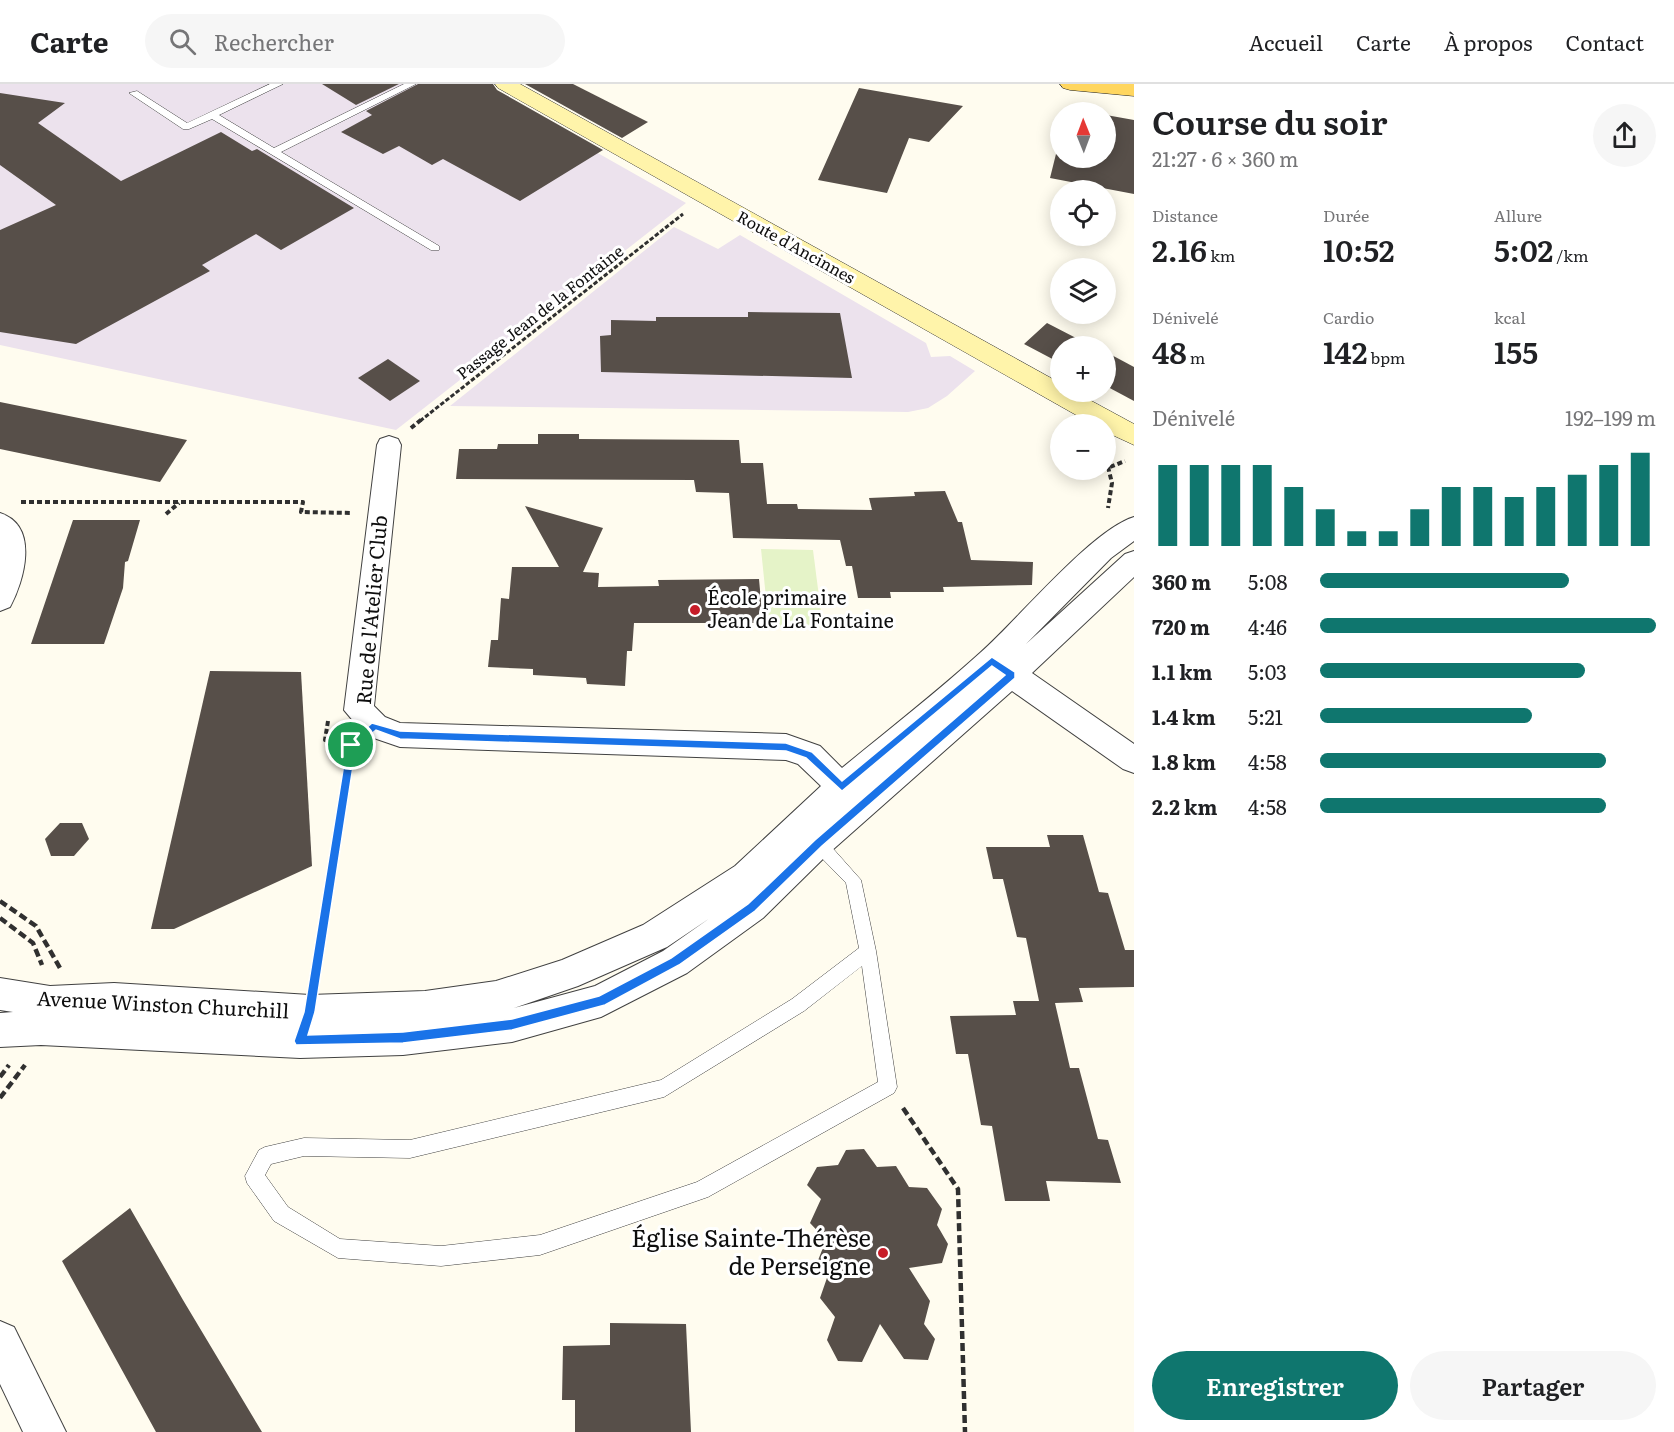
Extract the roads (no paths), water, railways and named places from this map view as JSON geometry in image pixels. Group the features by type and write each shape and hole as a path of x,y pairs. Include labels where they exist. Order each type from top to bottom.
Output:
{"main road":[{"name":"Route d'Ancinnes","path":"505,84 1088,414"},
{"path":"1070,84 1134,90"},
{"name":"Route d'Ancinnes","path":"1116,428 1134,436"},
{"name":"Route d'Ancinnes","path":"1116,439 1134,459"}],"street":[{"name":"Rue de l'Atelier Club","path":"389,445 359,710 375,726 400,735 786,747 809,755 852,797"},
{"path":"0,524 6,528 14,552 0,600"},
{"name":"Avenue Winston Churchill","path":"1001,668 1102,551 1134,527"},
{"name":"Avenue Winston Churchill","path":"0,994 50,1002 114,999 290,1012 425,1008 495,997 566,975 655,936 809,834 1001,668 1134,561"},
{"path":"1001,668 1134,760"},
{"name":"Avenue Winston Churchill","path":"0,1030 41,1028 300,1041 403,1038 512,1025 601,1001 675,962 752,908 809,834"},
{"path":"0,1341 45,1432"}],"lane":[{"path":"134,93 186,127 278,84"},
{"path":"274,152 411,84"},
{"path":"212,115 435,248"},
{"path":"809,834 853,880 868,951 888,1087 701,1190 540,1245 441,1256 338,1248 281,1215 254,1176 265,1156 304,1147 410,1149 664,1088 798,1005 868,951"}],"place":[{"name":"École primaire Jean de La Fontaine","path":"695,610"},
{"name":"Église Sainte-Thérèse de Perseigne","path":"883,1253"}]}
